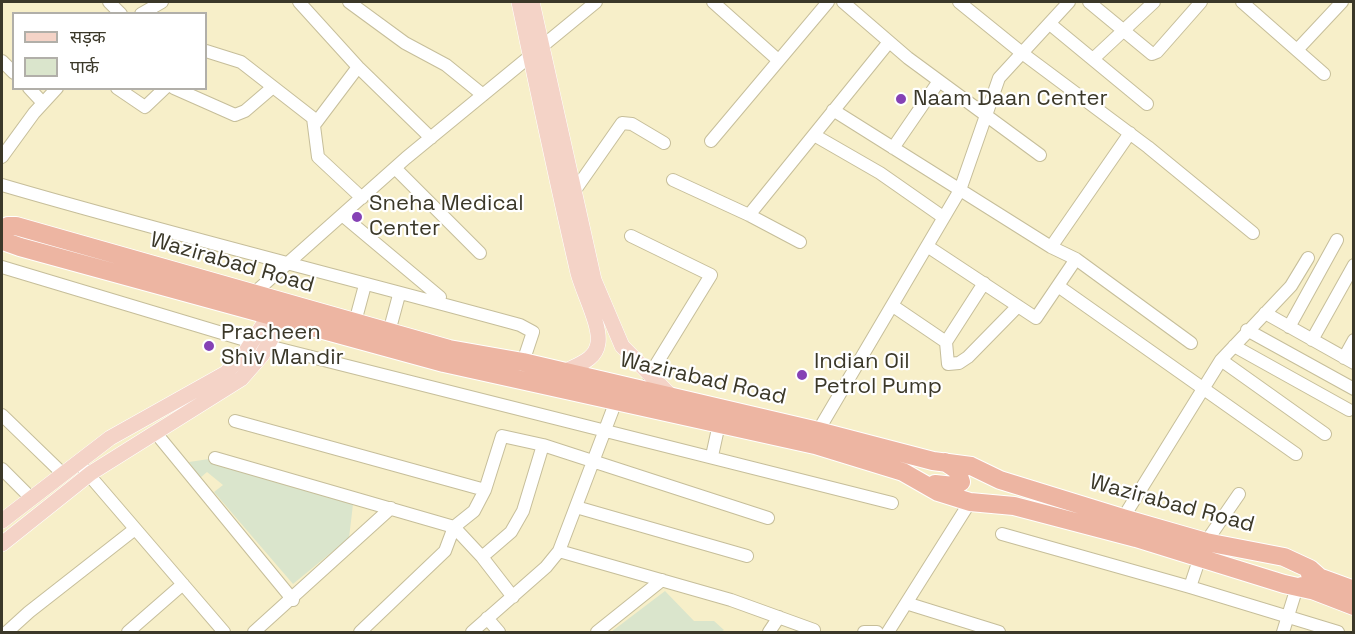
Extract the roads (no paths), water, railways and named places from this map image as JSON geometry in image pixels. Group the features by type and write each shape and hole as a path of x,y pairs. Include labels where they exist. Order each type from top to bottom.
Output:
{"highway":[{"name":"Wazirabad Road","path":"2,214 32,221 65,250"},
{"name":"Wazirabad Road","path":"2,230 8,226 16,226 65,250 276,316 444,363 815,445 903,472 938,492 970,502 1014,506 1203,550 1284,557 1310,569 1309,585"},
{"name":"Wazirabad Road","path":"2,237 6,243 65,250 252,295 448,349 566,371 945,462 971,466 1000,480 1123,519 1203,550 1309,585 1353,593"},
{"name":"Wazirabad Road","path":"2,252 14,257 65,250"},
{"path":"924,483 960,484 961,478 957,470 945,462"}],"main road":[{"path":"519,2 536,52 591,271 611,326 622,346 671,396"},
{"path":"532,2 536,52 579,274 599,337 596,352 590,359 566,371"},
{"path":"2,544 89,475 241,380 276,316"},
{"path":"2,522 30,497 110,438 226,374 260,343"}],"street":[{"path":"145,12 162,2"},
{"path":"299,2 358,67 431,138"},
{"path":"349,2 405,43 446,64 483,95"},
{"path":"252,295 395,168 596,2"},
{"path":"713,2 778,60"},
{"path":"711,141 828,2"},
{"path":"843,2 939,81 1040,155"},
{"path":"959,2 1022,53 1130,133 1252,233"},
{"path":"818,431 960,190 984,114 999,78 1012,60 1022,53 1069,2"},
{"path":"1089,2 1152,54 1157,52 1200,2"},
{"path":"1093,59 1154,2"},
{"path":"1297,50 1342,2"},
{"path":"1248,3 1324,74"},
{"path":"1050,24 1147,104"},
{"path":"749,215 889,42"},
{"path":"207,51 234,59 313,118 318,157 362,198"},
{"path":"315,124 358,67"},
{"path":"893,148 939,81"},
{"path":"179,90 235,115 245,111 273,87"},
{"path":"31,90 42,103"},
{"path":"2,157 42,103 55,90"},
{"path":"120,90 145,107 163,90"},
{"path":"833,110 1051,247 1076,259 1191,343"},
{"path":"573,193 622,123 632,124 664,142"},
{"path":"1051,247 1130,133"},
{"path":"814,135 880,173 943,217"},
{"path":"395,168 480,253"},
{"path":"673,180 749,215 800,242"},
{"path":"2,185 111,217 288,262 399,295 520,326 532,333 523,362"},
{"path":"342,215 440,297"},
{"path":"631,237 711,275 649,376"},
{"path":"1289,327 1337,240"},
{"path":"927,246 1036,318 1076,259"},
{"path":"1123,519 1221,360 1246,330 1291,286 1308,258"},
{"path":"1312,340 1353,265"},
{"path":"2,267 260,343 892,503"},
{"path":"984,284 946,342 948,364 959,363 1018,306"},
{"path":"355,322 365,285"},
{"path":"1058,286 1296,454"},
{"path":"389,332 399,295"},
{"path":"893,306 946,342"},
{"path":"1265,312 1349,360 1353,340"},
{"path":"1246,330 1353,389"},
{"path":"1234,346 1349,410"},
{"path":"1221,360 1325,434"},
{"path":"472,633 546,567 559,551 616,401"},
{"path":"2,415 63,474"},
{"path":"235,421 485,490"},
{"path":"712,456 719,423"},
{"path":"155,432 293,600"},
{"path":"360,633 445,551 454,527 474,511 485,490 502,436 543,445 768,519"},
{"path":"482,557 511,532 523,512 543,445"},
{"path":"215,458 454,527 482,557 513,597"},
{"path":"78,462 224,633"},
{"path":"2,469 30,497"},
{"path":"1191,587 1203,550 1239,494"},
{"path":"888,633 909,604 970,502"},
{"path":"576,507 747,556"},
{"path":"254,633 392,508"},
{"path":"8,633 29,612 135,529"},
{"path":"1002,534 1287,615 1338,633"},
{"path":"559,551 731,600 814,630"},
{"path":"597,633 662,580"},
{"path":"128,633 183,584"},
{"path":"1283,633 1287,615 1309,585"},
{"path":"909,604 999,633"},
{"path":"769,633 779,617"},
{"path":"487,618 500,633"},
{"path":"864,633 877,633"}],"place":[{"name":"Naam Daan Center","path":"901,99"},
{"name":"Sneha Medical Center","path":"357,217"},
{"name":"Pracheen Shiv Mandir","path":"209,346"},
{"name":"Indian Oil Petrol Pump","path":"802,375"}]}
